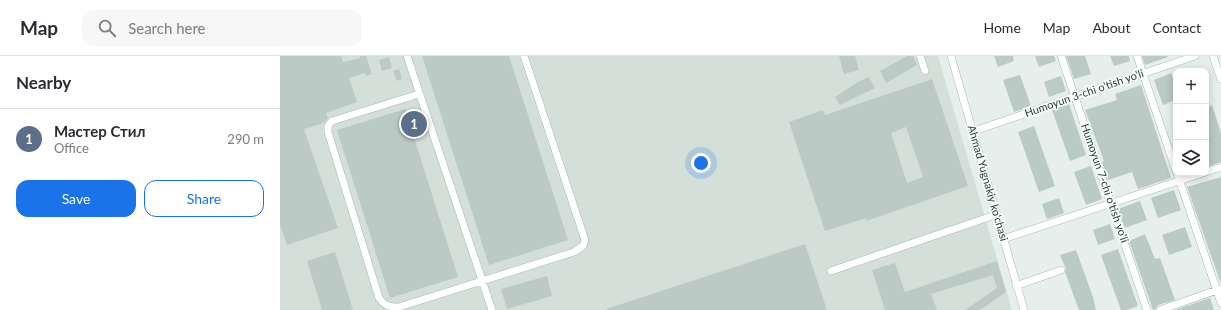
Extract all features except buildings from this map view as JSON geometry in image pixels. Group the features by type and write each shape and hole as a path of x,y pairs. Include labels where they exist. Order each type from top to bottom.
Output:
{"street":[{"path":"407,56 492,310"},
{"path":"419,94 332,121 328,126 328,132 379,298 384,305 390,307 399,307 574,252 582,246 585,240 524,56"},
{"path":"920,56 925,71"},
{"name":"Ahmad Yugnakiy ko'chasi","path":"951,56 974,131 995,215 1004,239 1024,310"},
{"name":"Humoyun 7-chi o'tish yo'li","path":"1062,56 1147,310"},
{"path":"1137,56 1173,163"},
{"name":"Humoyun 3-chi o'tish yo'li","path":"974,131 1075,95 1195,56"},
{"path":"1213,56 1221,77"},
{"path":"1209,171 1221,167"},
{"path":"1177,176 1219,289 1221,303"},
{"path":"1004,239 1194,176"},
{"path":"831,271 995,215"},
{"path":"1016,286 1061,270"},
{"path":"1160,310 1219,289"}],"shaded area":[{"path":"280,56 938,56 1012,310 280,310"}],"place":[{"name":"Мастер Стил","path":"414,124"}]}
